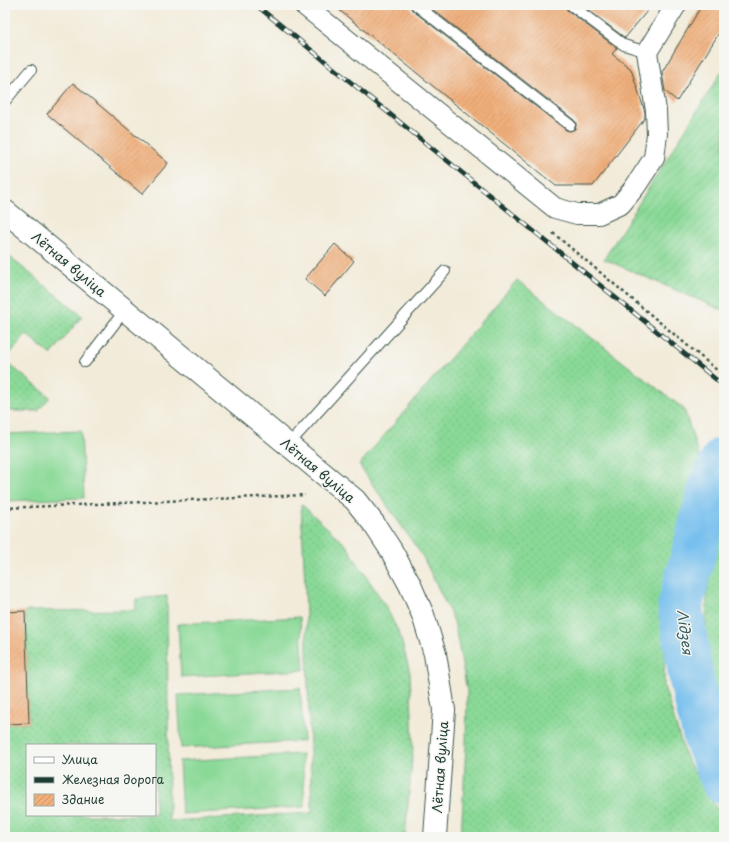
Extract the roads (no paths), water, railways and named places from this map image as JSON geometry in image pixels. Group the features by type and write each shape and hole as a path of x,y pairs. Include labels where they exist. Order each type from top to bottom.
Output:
{"street":[{"path":"304,5 555,208 577,214 598,214 621,204 635,187 654,158 657,134 647,52 676,5"},
{"name":"Лётная вуліца","path":"5,211 355,500 374,524 391,550 410,585 423,615 435,654 444,710 435,837"}],"lane":[{"path":"416,5 570,125"},
{"path":"571,5 624,45 647,52"},
{"path":"5,101 31,70"},
{"path":"288,445 445,271"},
{"path":"85,362 125,310"}],"waterway":[{"name":"Лідзея","path":"724,459 712,483 680,606 692,683 706,739 724,782"}],"railway":[{"path":"256,5 724,386"}]}
